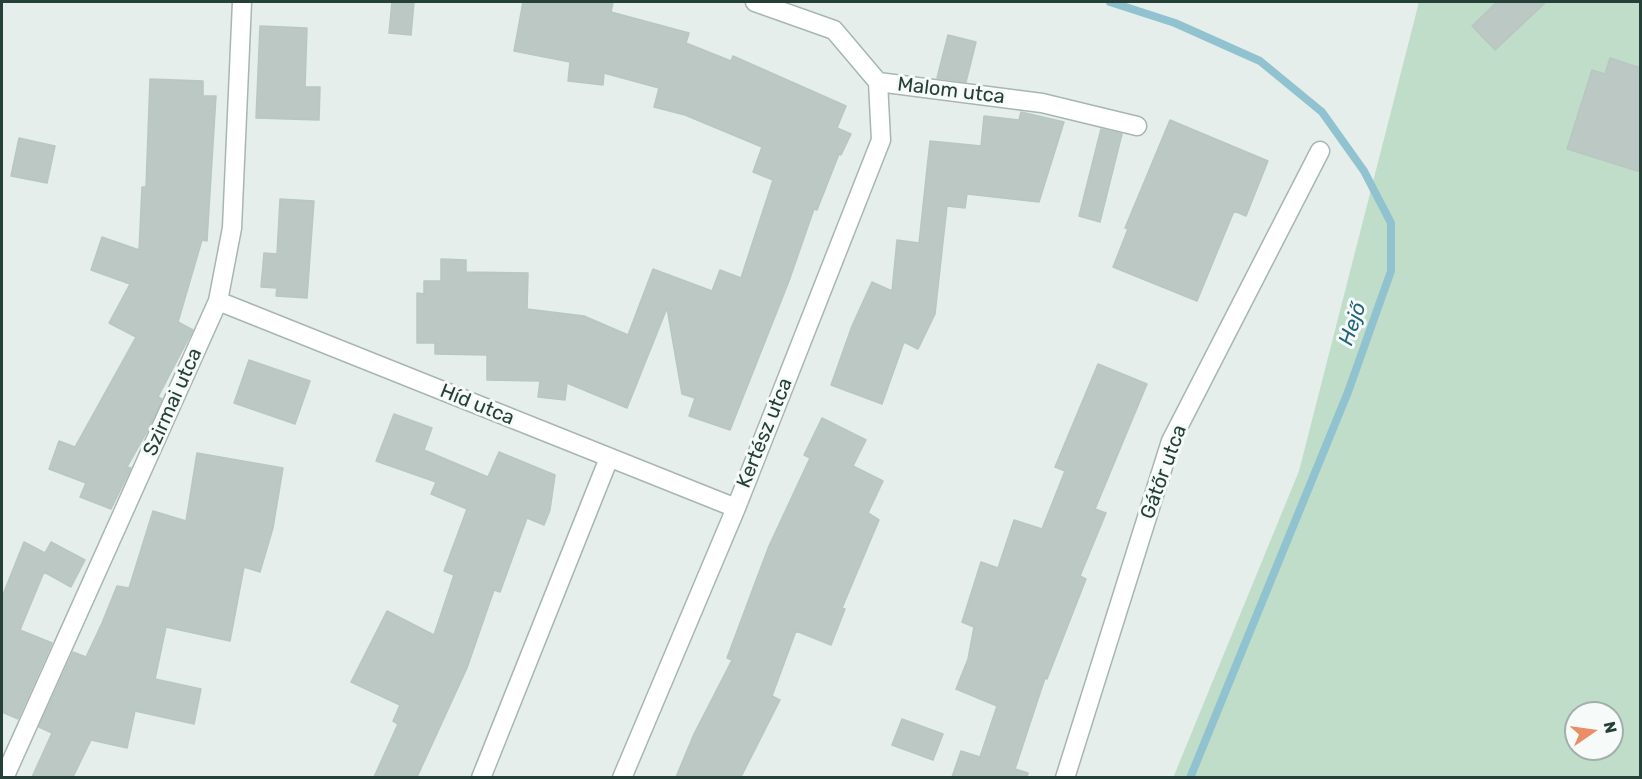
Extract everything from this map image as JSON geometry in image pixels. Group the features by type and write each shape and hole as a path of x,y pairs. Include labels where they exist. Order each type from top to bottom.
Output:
{"street":[{"name":"Szirmai utca","path":"4,777 218,301 232,228 242,2"},
{"name":"Malom utca","path":"755,2 834,30 878,82 1042,103 1137,126"},
{"name":"Kertész utca","path":"622,777 736,508 881,140 878,82"},
{"name":"Gátőr utca","path":"1065,777 1171,441 1320,151"},
{"name":"Híd utca","path":"218,301 736,508"},
{"path":"481,777 609,458"}],"green space":[{"path":"1419,2 1640,2 1640,777 1173,778 1299,471"}],"building":[{"path":"392,2 414,2 411,35 389,33"},
{"path":"523,2 613,2 611,12 689,33 686,43 731,61 733,56 846,106 837,128 851,134 841,155 839,154 817,210 814,209 789,281 730,430 689,416 695,398 682,394 667,308 627,408 567,383 565,400 538,397 540,381 487,380 487,355 435,354 435,343 417,343 417,293 424,294 424,281 441,281 441,259 466,260 466,272 528,273 527,309 584,316 628,335 653,269 712,291 720,270 741,278 773,180 753,172 762,147 685,115 654,107 659,88 604,73 603,85 568,81 570,62 514,51"},
{"path":"1497,2 1546,2 1495,50 1472,26"},
{"path":"260,26 307,28 305,87 320,87 319,120 256,118"},
{"path":"948,35 976,42 966,82 937,78"},
{"path":"1610,58 1641,68 1641,172 1567,149 1592,70 1605,74"},
{"path":"150,79 203,81 203,96 216,96 207,241 202,240 178,322 193,330 158,397 162,399 127,467 131,468 111,509 80,497 86,483 49,469 59,441 75,447 136,337 109,323 130,284 91,270 102,237 139,250 142,187 146,187"},
{"path":"1021,112 1064,122 1039,202 967,194 965,208 947,206 935,314 918,349 904,342 882,404 831,385 852,326 872,282 892,291 897,240 919,243 930,141 981,146 984,116 1019,120"},
{"path":"1170,120 1268,161 1246,216 1234,211 1197,301 1113,267 1128,229 1125,228"},
{"path":"1101,129 1122,134 1100,222 1079,216"},
{"path":"19,138 55,146 47,183 11,176"},
{"path":"280,199 314,201 307,298 276,296 277,288 261,287 264,253 277,254"},
{"path":"249,360 310,381 295,424 234,403"},
{"path":"1098,364 1147,384 1095,509 1106,513 1080,576 1086,579 1047,679 1045,678 1015,769 1028,773 1027,777 952,777 961,751 980,757 997,706 956,689 968,659 974,627 962,622 981,562 998,568 1014,520 1042,529 1065,471 1055,467"},
{"path":"394,414 432,428 424,450 488,477 499,452 555,475 550,510 544,525 527,518 500,592 494,590 467,668 417,777 374,777 398,724 393,721 400,705 351,682 387,611 434,635 454,575 444,571 467,509 431,494 436,482 376,461"},
{"path":"822,418 866,440 853,466 883,481 868,513 879,520 842,608 845,609 831,645 796,631 772,696 780,700 741,777 676,777 694,734 732,660 727,658 769,546 810,458 804,455"},
{"path":"197,453 283,468 273,528 260,572 244,567 230,641 166,627 155,679 201,689 194,724 135,711 127,748 91,740 73,777 32,777 52,733 39,727 73,652 86,657 117,586 129,588 153,511 186,521"},
{"path":"24,542 45,553 51,542 85,560 71,587 44,572 20,630 52,643 18,719 2,712 2,597"},
{"path":"902,719 943,734 933,760 892,745"}],"waterway":[{"name":"Hejő","path":"1110,2 1175,23 1260,61 1322,112 1364,171 1391,223 1391,271 1348,392 1190,778"}]}
